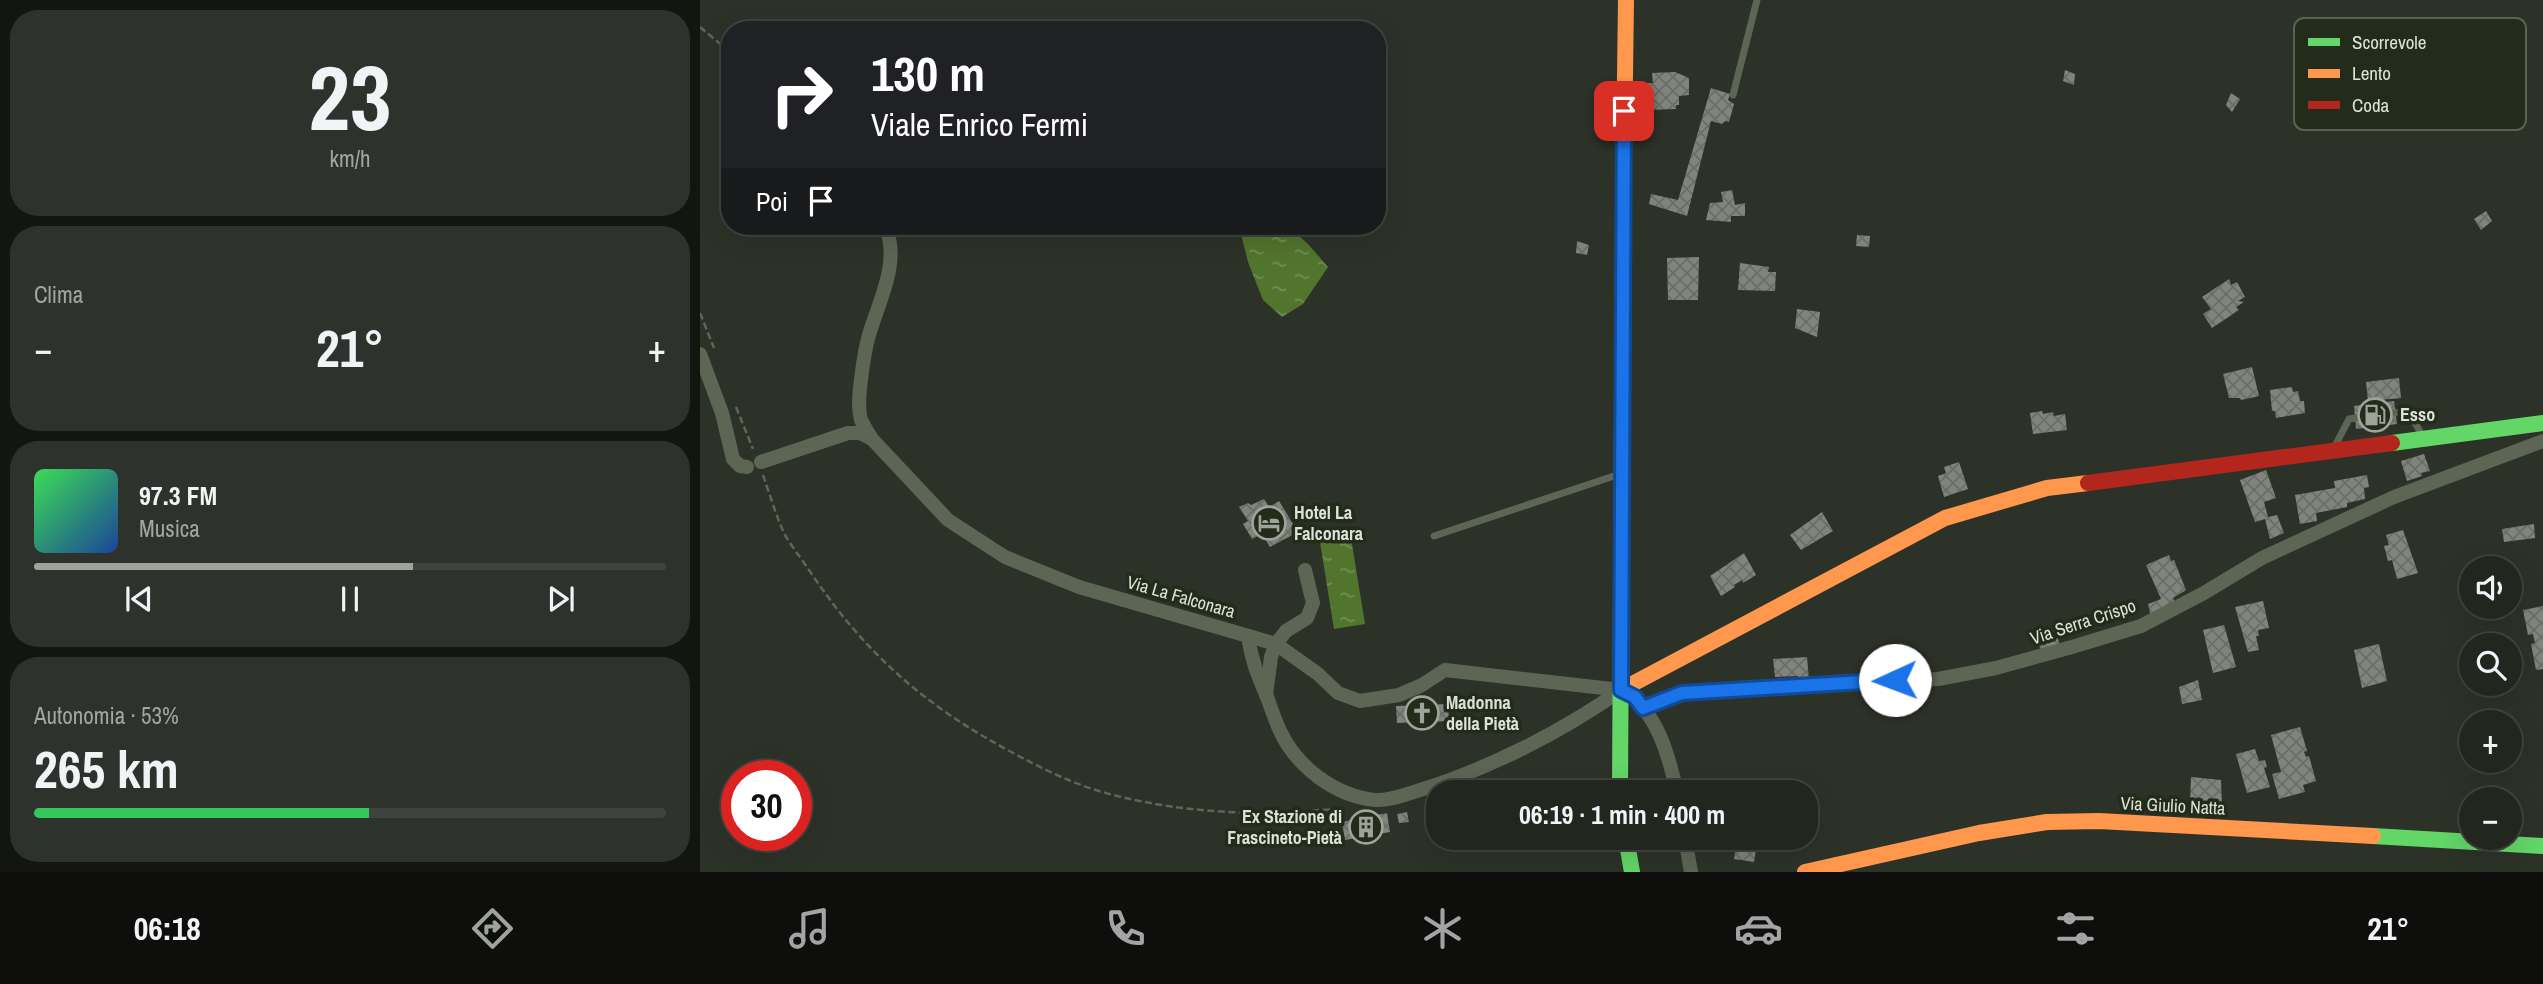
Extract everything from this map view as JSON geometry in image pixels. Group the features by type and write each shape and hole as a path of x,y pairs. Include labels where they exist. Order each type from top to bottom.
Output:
{"street":[{"path":"1620,780 1626,0"},
{"path":"872,439 862,421 859,404 868,337 890,270 888,235"},
{"path":"707,352 733,459 740,466 757,467 848,433 860,433 872,439"},
{"path":"1248,636 1250,656 1280,732 1293,753 1311,772 1336,787 1377,800 1398,797 1441,783 1518,749 1594,709 1621,690 1945,518 2046,488 2543,423"},
{"name":"Via La Falconara","path":"872,439 948,520 1005,557 1079,587 1276,644 1338,692 1360,701 1399,695 1422,685 1445,670 1621,690"},
{"name":"Via Serra Crispo","path":"1643,708 1682,693 1823,683 1938,679 1996,668 2072,647 2141,625 2204,593 2262,558 2395,497 2543,441"},
{"path":"1266,695 1271,657 1276,644 1286,631 1307,618 1313,603 1305,570"},
{"path":"1621,690 1635,697 1643,708 1668,752 1673,780"},
{"name":"Via Giulio Natta","path":"1805,872 1979,833 2047,822 2099,821 2543,846"},
{"path":"1619,872 1620,850"},
{"path":"1628,850 1632,872"},
{"path":"1687,850 1691,872"}],"lane":[{"path":"1733,94 1757,0"},
{"path":"2332,450 2349,419 2408,411 2424,438"},
{"path":"1434,536 1621,474"}],"path":[{"path":"700,27 721,44"},
{"path":"700,313 707,352"},
{"path":"733,399 752,448"},
{"path":"757,467 785,535 857,636 928,701 971,731 1052,774 1103,792 1230,814 1268,814 1349,807"}],"water":[{"path":"1241,235 1298,235 1328,267 1303,304 1282,317 1263,300 1248,262"},
{"path":"1351,538 1365,624 1334,629 1320,542"}],"building":[{"path":"2065,70 2075,74 2074,85 2063,81"},
{"path":"1675,72 1689,78 1689,95 1679,96 1676,109 1648,110 1647,83 1653,83 1652,73"},
{"path":"1711,88 1730,94 1728,100 1734,104 1729,122 1722,124 1711,121 1687,216 1649,204 1651,194 1678,200"},
{"path":"2231,93 2240,99 2232,112 2226,105"},
{"path":"1732,190 1735,205 1745,203 1745,216 1731,216 1731,222 1706,220 1710,203 1723,202 1721,192"},
{"path":"2486,211 2492,221 2481,230 2474,219"},
{"path":"1857,235 1870,236 1869,247 1856,246"},
{"path":"1577,241 1589,245 1587,255 1576,253"},
{"path":"1699,257 1698,300 1668,300 1667,258"},
{"path":"1740,263 1769,267 1768,272 1776,272 1775,291 1738,290"},
{"path":"2229,279 2231,285 2237,282 2245,297 2238,301 2244,302 2236,307 2239,310 2212,328 2203,314 2211,309 2202,297"},
{"path":"1797,309 1820,312 1817,337 1795,328"},
{"path":"2252,367 2259,396 2241,400 2229,398 2223,374"},
{"path":"2399,378 2401,398 2368,401 2366,382"},
{"path":"2292,387 2293,392 2298,391 2300,401 2304,401 2305,413 2276,418 2275,411 2272,411 2270,390"},
{"name":"Esso","path":"2394,401 2397,424 2356,429 2354,406"},
{"path":"2042,411 2043,414 2053,412 2054,416 2065,414 2067,430 2033,434 2030,413"},
{"path":"2424,454 2430,471 2407,481 2401,461"},
{"path":"1959,462 1968,489 1944,497 1938,476 1946,473 1944,467"},
{"path":"2266,470 2276,498 2264,502 2268,517 2277,515 2284,533 2270,539 2265,519 2255,522 2240,480"},
{"path":"2367,475 2369,487 2364,488 2365,499 2347,503 2347,507 2316,513 2317,521 2300,524 2295,495 2335,488 2334,481"},
{"name":"Hotel La Falconara","path":"1264,499 1269,507 1279,501 1298,532 1270,547 1262,534 1252,539 1243,524 1248,521 1239,507"},
{"path":"1822,512 1833,531 1801,550 1790,535"},
{"path":"2534,524 2535,538 2504,542 2502,529"},
{"path":"2403,530 2418,573 2397,579 2392,560 2388,561 2384,546 2389,545 2386,535"},
{"path":"1744,553 1756,575 1743,583 1742,580 1721,596 1710,576"},
{"path":"2169,555 2171,561 2174,560 2186,590 2173,598 2177,606 2151,617 2148,604 2161,599 2146,565"},
{"path":"2263,601 2269,628 2258,630 2259,636 2256,636 2259,650 2248,652 2235,607"},
{"path":"2543,606 2543,669 2536,670 2531,644 2535,643 2533,634 2528,635 2523,610"},
{"path":"2224,625 2236,667 2213,673 2203,630"},
{"path":"2055,629 2061,649 2042,655 2040,633"},
{"path":"2379,644 2387,681 2362,688 2354,650"},
{"path":"1807,657 1809,680 1798,681 1798,676 1775,677 1773,659"},
{"path":"2198,680 2202,700 2182,704 2179,687"},
{"name":"Madonna della Pietà","path":"1448,704 1449,721 1397,723 1396,706"},
{"path":"2300,727 2307,751 2304,752 2306,757 2309,756 2316,781 2303,785 2305,792 2279,799 2272,774 2281,772 2271,735"},
{"path":"2255,749 2259,761 2265,760 2267,767 2264,768 2270,787 2247,793 2236,754"},
{"path":"2191,777 2221,780 2222,805 2190,804"},
{"path":"1407,812 1409,822 1399,823 1397,814"},
{"name":"Ex Stazione di Frascineto-Pietà","path":"1387,813 1390,832 1345,840 1342,822"},
{"path":"1735,850 1756,850 1754,862 1734,859"}],"traffic: fast":[{"path":"1620,780 1623,230"},
{"path":"2392,443 2543,423"},
{"path":"2373,836 2543,846"},
{"path":"1628,850 1632,872"}],"traffic: slow":[{"path":"1623,230 1626,0"},
{"path":"1621,690 1945,518 2047,488 2088,483"},
{"path":"1805,872 1979,833 2047,822 2099,821 2373,836"}],"traffic: jam":[{"path":"2088,483 2392,443"}],"place":[{"name":"Esso","path":"2375,415"},
{"name":"Hotel La Falconara","path":"1269,523"},
{"name":"Madonna della Pietà","path":"1422,713"},
{"name":"Ex Stazione di Frascineto-Pietà","path":"1366,827"}],"route":[{"path":"1624,111 1621,690 1635,697 1643,708 1682,693 1895,680"}]}
